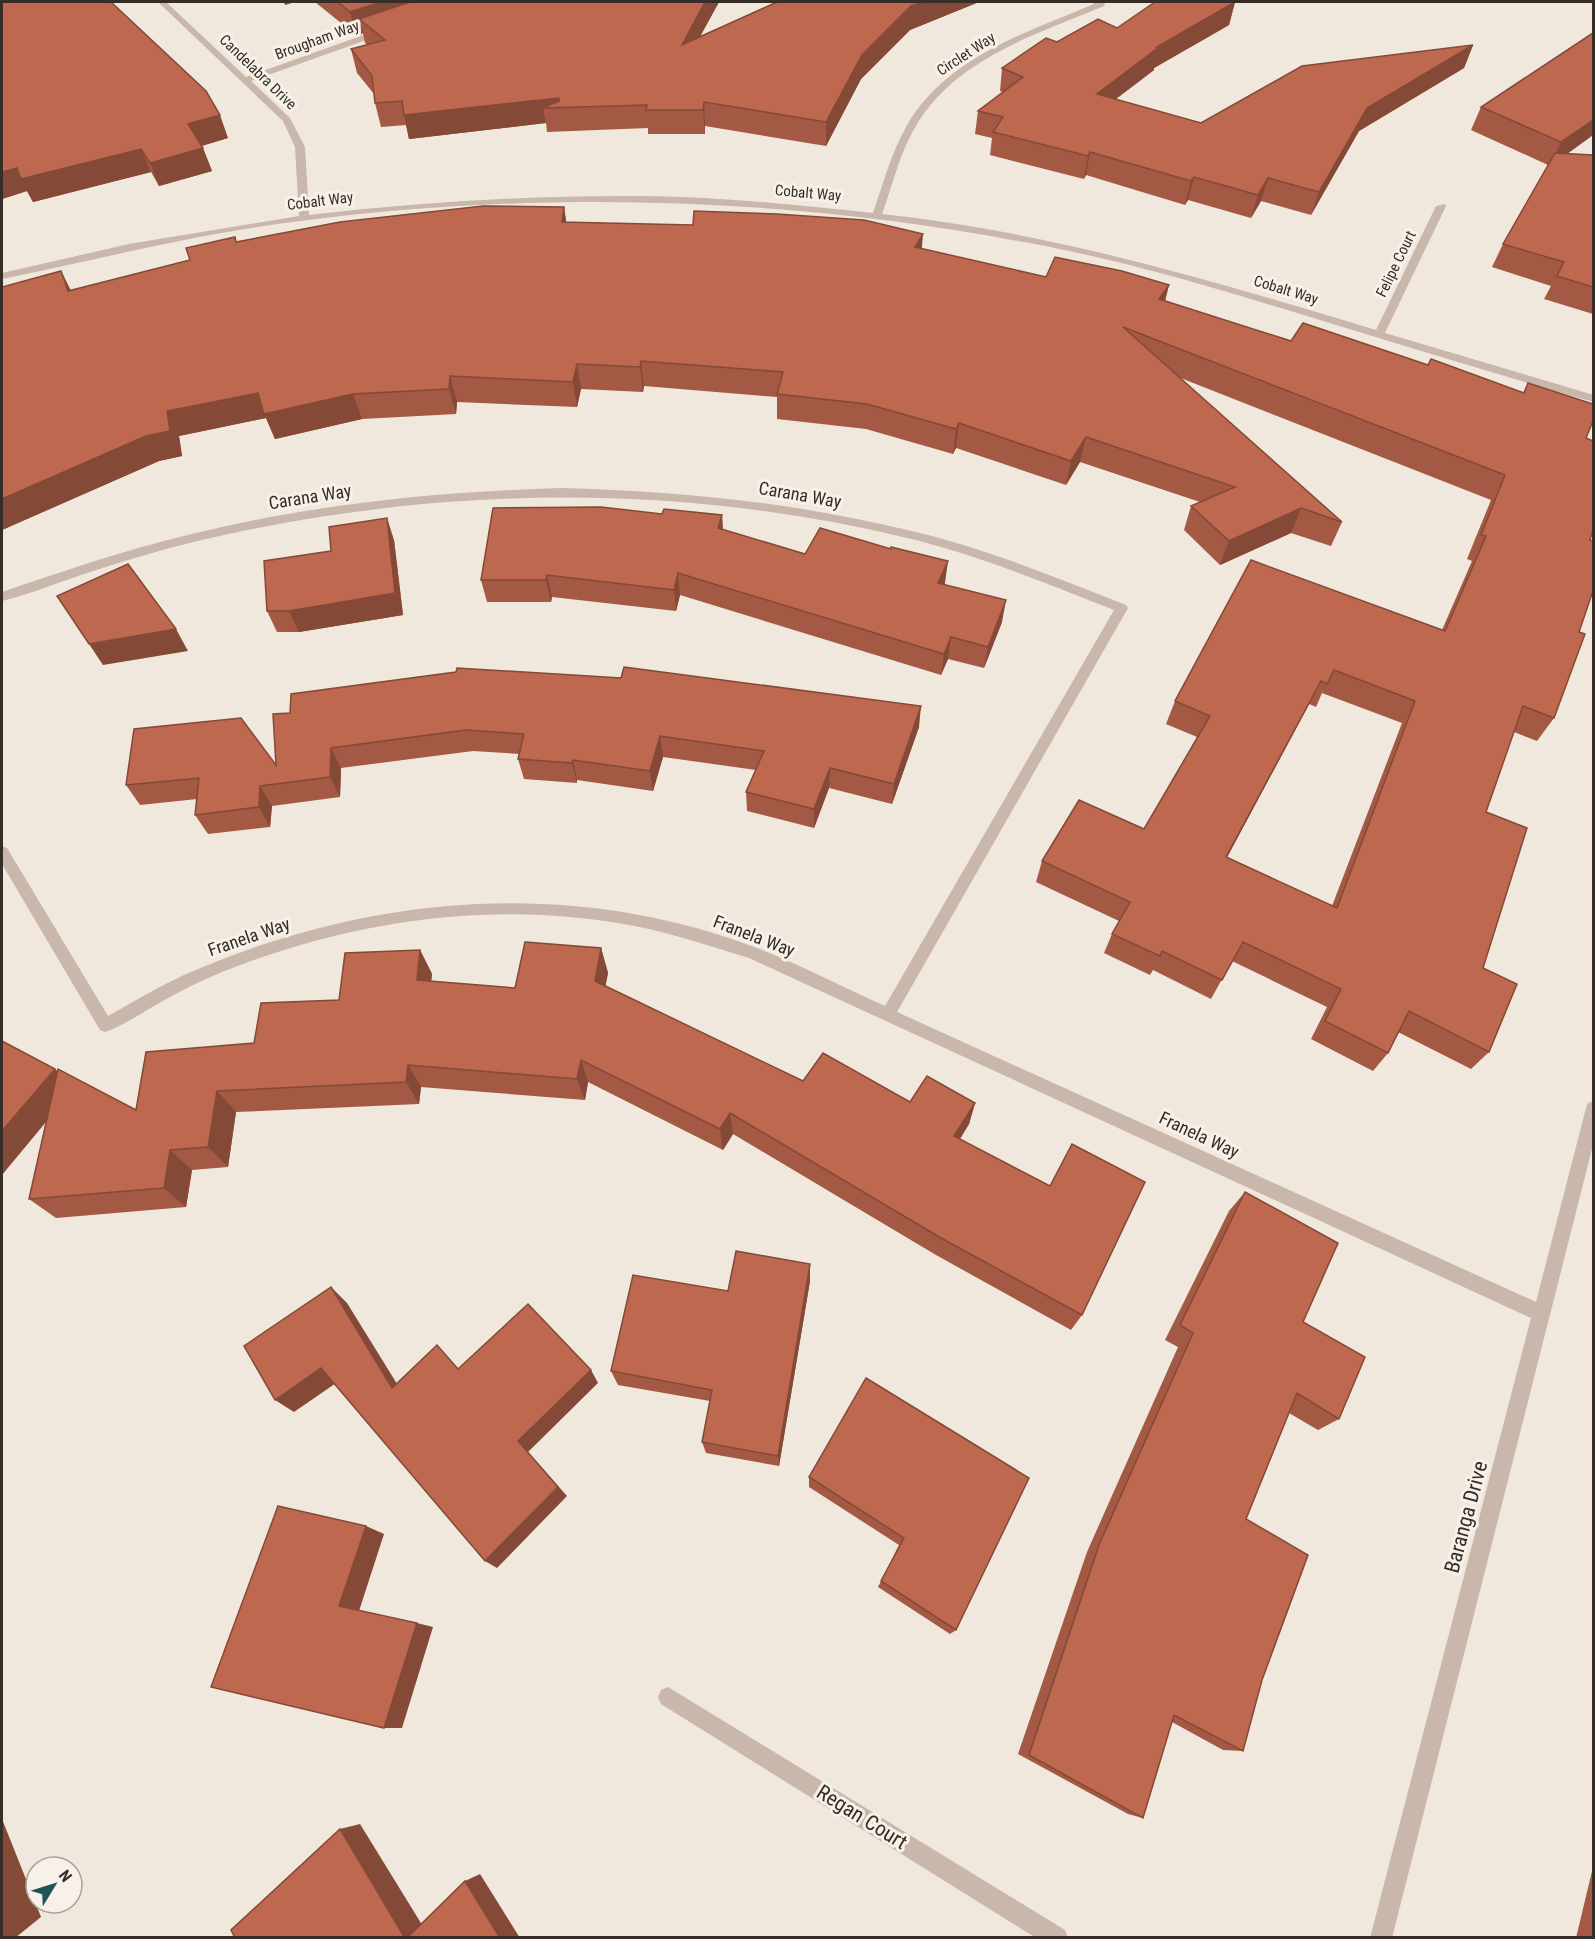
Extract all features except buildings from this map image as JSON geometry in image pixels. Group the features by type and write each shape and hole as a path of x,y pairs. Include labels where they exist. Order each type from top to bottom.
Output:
{"street":[{"name":"Candelabra Drive","path":"162,2 287,120 300,147 304,217"},
{"name":"Circlet Way","path":"877,215 904,140 920,113 940,89 967,67 999,49 1101,4 1096,2"},
{"name":"Brougham Way","path":"246,80 388,29"},
{"name":"Cobalt Way","path":"2,276 148,243 304,217 422,205 600,197 710,200 820,208 1040,242 1129,262 1218,286 1593,399"},
{"name":"Felipe Court","path":"1379,334 1441,206"},
{"name":"Carana Way","path":"2,597 118,558 216,532 323,511 462,495 600,492 702,498 747,504 804,512 905,533 1005,563 1122,608 888,1014"},
{"name":"Franela Way","path":"2,852 105,1025 189,980 271,948 355,925 437,911 518,908 598,914 677,928 753,953 1542,1314"},
{"name":"Baranga Drive","path":"1381,1938 1593,1108"},
{"name":"Regan Court","path":"668,1697 1057,1938"}]}
